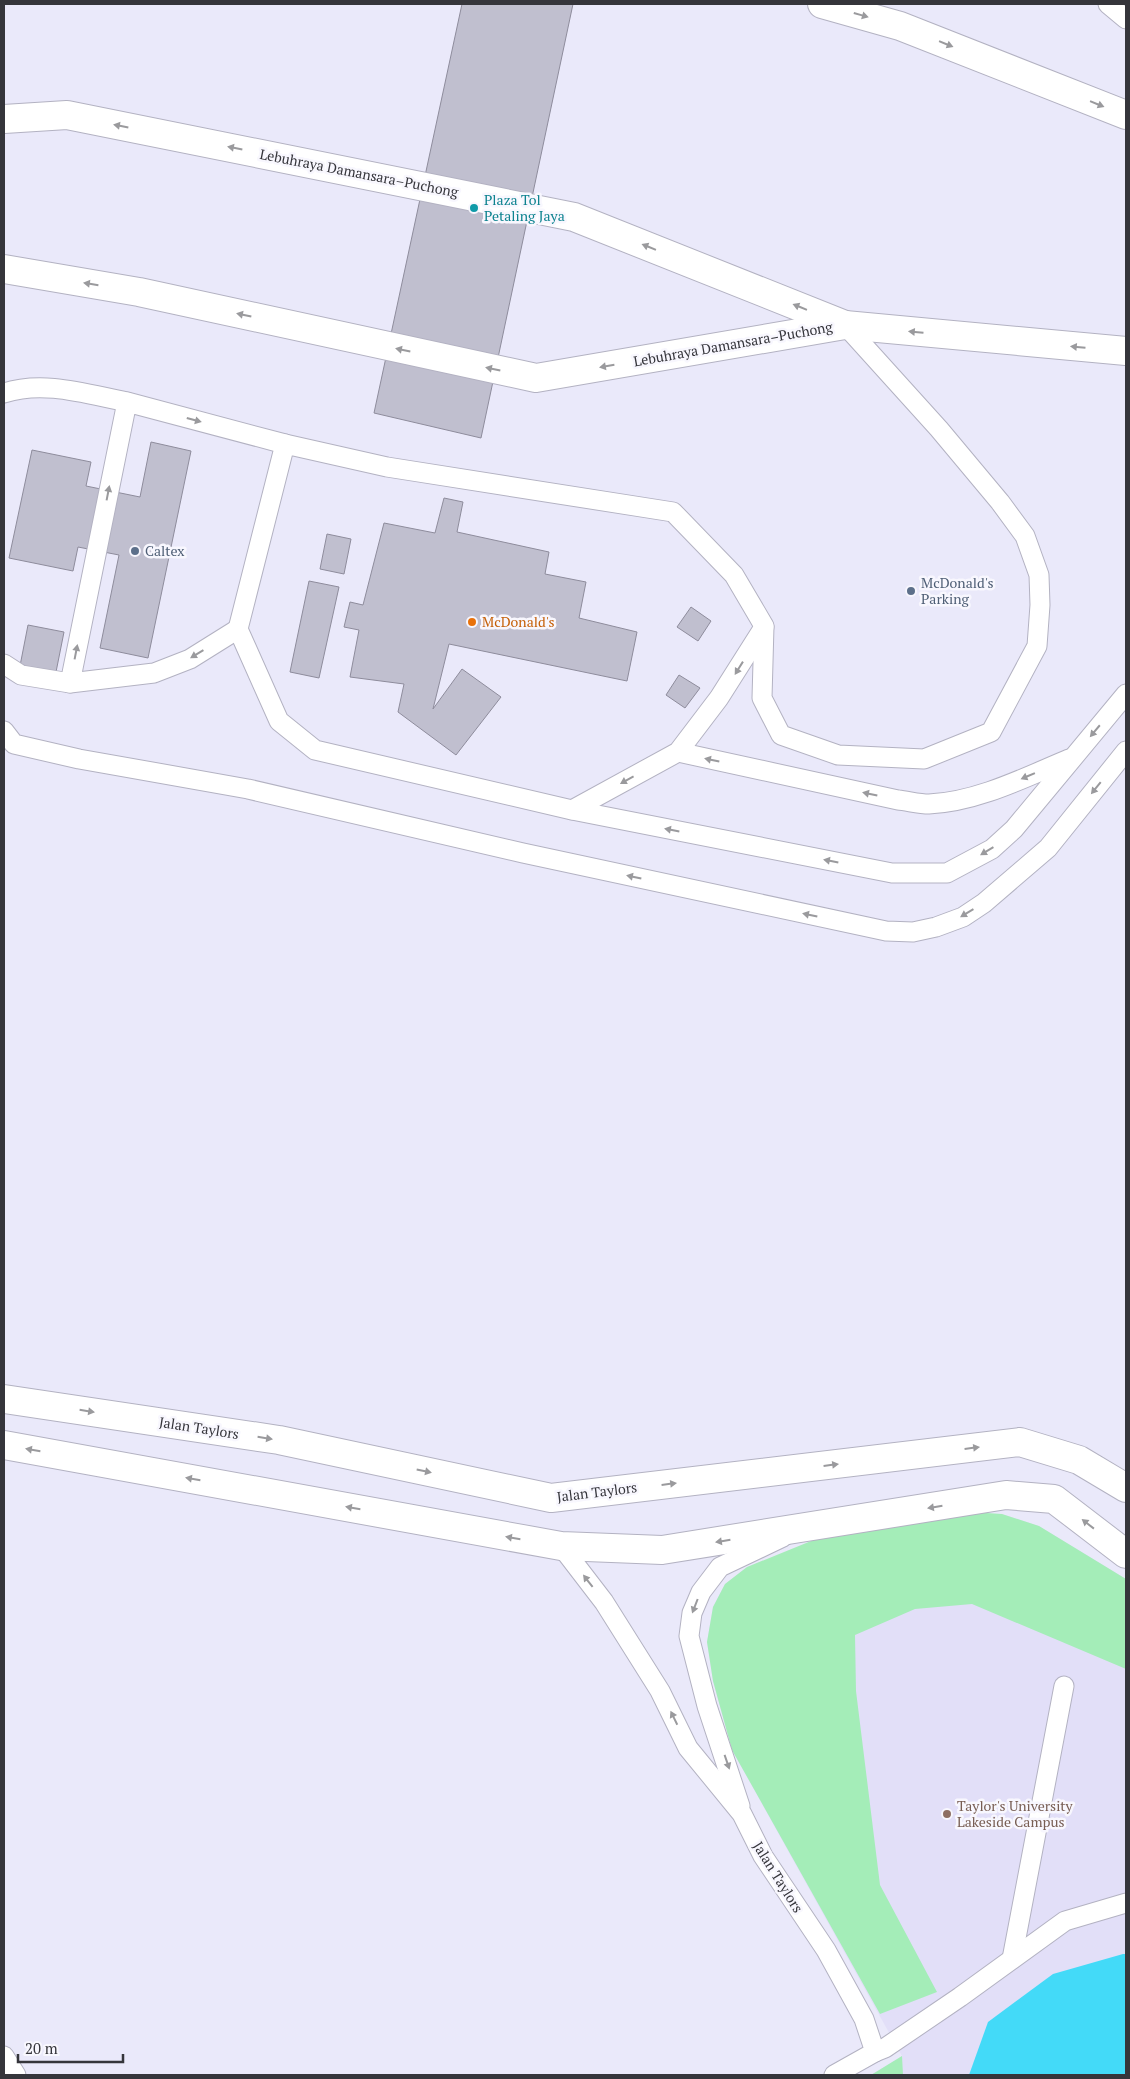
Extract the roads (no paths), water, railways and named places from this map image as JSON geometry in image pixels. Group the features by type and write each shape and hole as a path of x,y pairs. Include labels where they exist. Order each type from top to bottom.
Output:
{"main road":[{"path":"822,4 900,26 1126,115"},
{"name":"Lebuhraya Damansara–Puchong","path":"4,119 67,115 574,217 845,325"},
{"name":"Lebuhraya Damansara–Puchong","path":"4,270 139,292 536,378 845,325 1126,351"},
{"name":"Jalan Taylors","path":"4,1398 279,1440 551,1498 1020,1442 1079,1460 1126,1488"},
{"path":"4,1445 560,1546 662,1550 1006,1495 1054,1498 1126,1554"}],"lane":[{"path":"1108,4 1126,19"},
{"path":"4,393 27,387 65,389 127,402 285,444 387,467 673,512 734,575 764,626 762,698 781,735 838,754 924,759 991,732 1037,646 1040,605 1038,574 1025,536 1000,502 939,429 845,325"},
{"path":"70,683 127,402"},
{"path":"285,444 238,629 279,721 315,750 572,810 892,873 947,873 992,849 1009,834 1126,694"},
{"path":"572,810 678,752 719,698 764,626"},
{"path":"4,664 21,675 70,683 154,673 190,659 238,629"},
{"path":"4,730 14,744 79,759 248,789 523,853 886,931 913,932 936,927 963,917 984,903 1048,848 1126,751"},
{"path":"678,752 898,800 929,804 968,798 1019,780 1073,757"},
{"path":"742,1814 707,1706 689,1636 692,1613 701,1592 720,1567 801,1529"},
{"name":"Jalan Taylors","path":"560,1546 604,1602 660,1691 688,1748 742,1814 762,1856 826,1950 844,1982 864,2019 875,2052"},
{"path":"1012,1959 1064,1686"},
{"path":"834,2075 885,2048 953,2002 1065,1921 1126,1903"},
{"path":"4,2056 16,2075"}],"water":[{"path":"1126,1954 1126,2075 969,2075 988,2022 1053,1974"}],"place":[{"name":"Plaza Tol Petaling Jaya","path":"474,208"},
{"name":"Caltex","path":"135,551"},
{"name":"McDonald's Parking","path":"911,591"},
{"name":"McDonald's","path":"472,622"},
{"name":"Taylor's University Lakeside Campus","path":"947,1814"}]}
